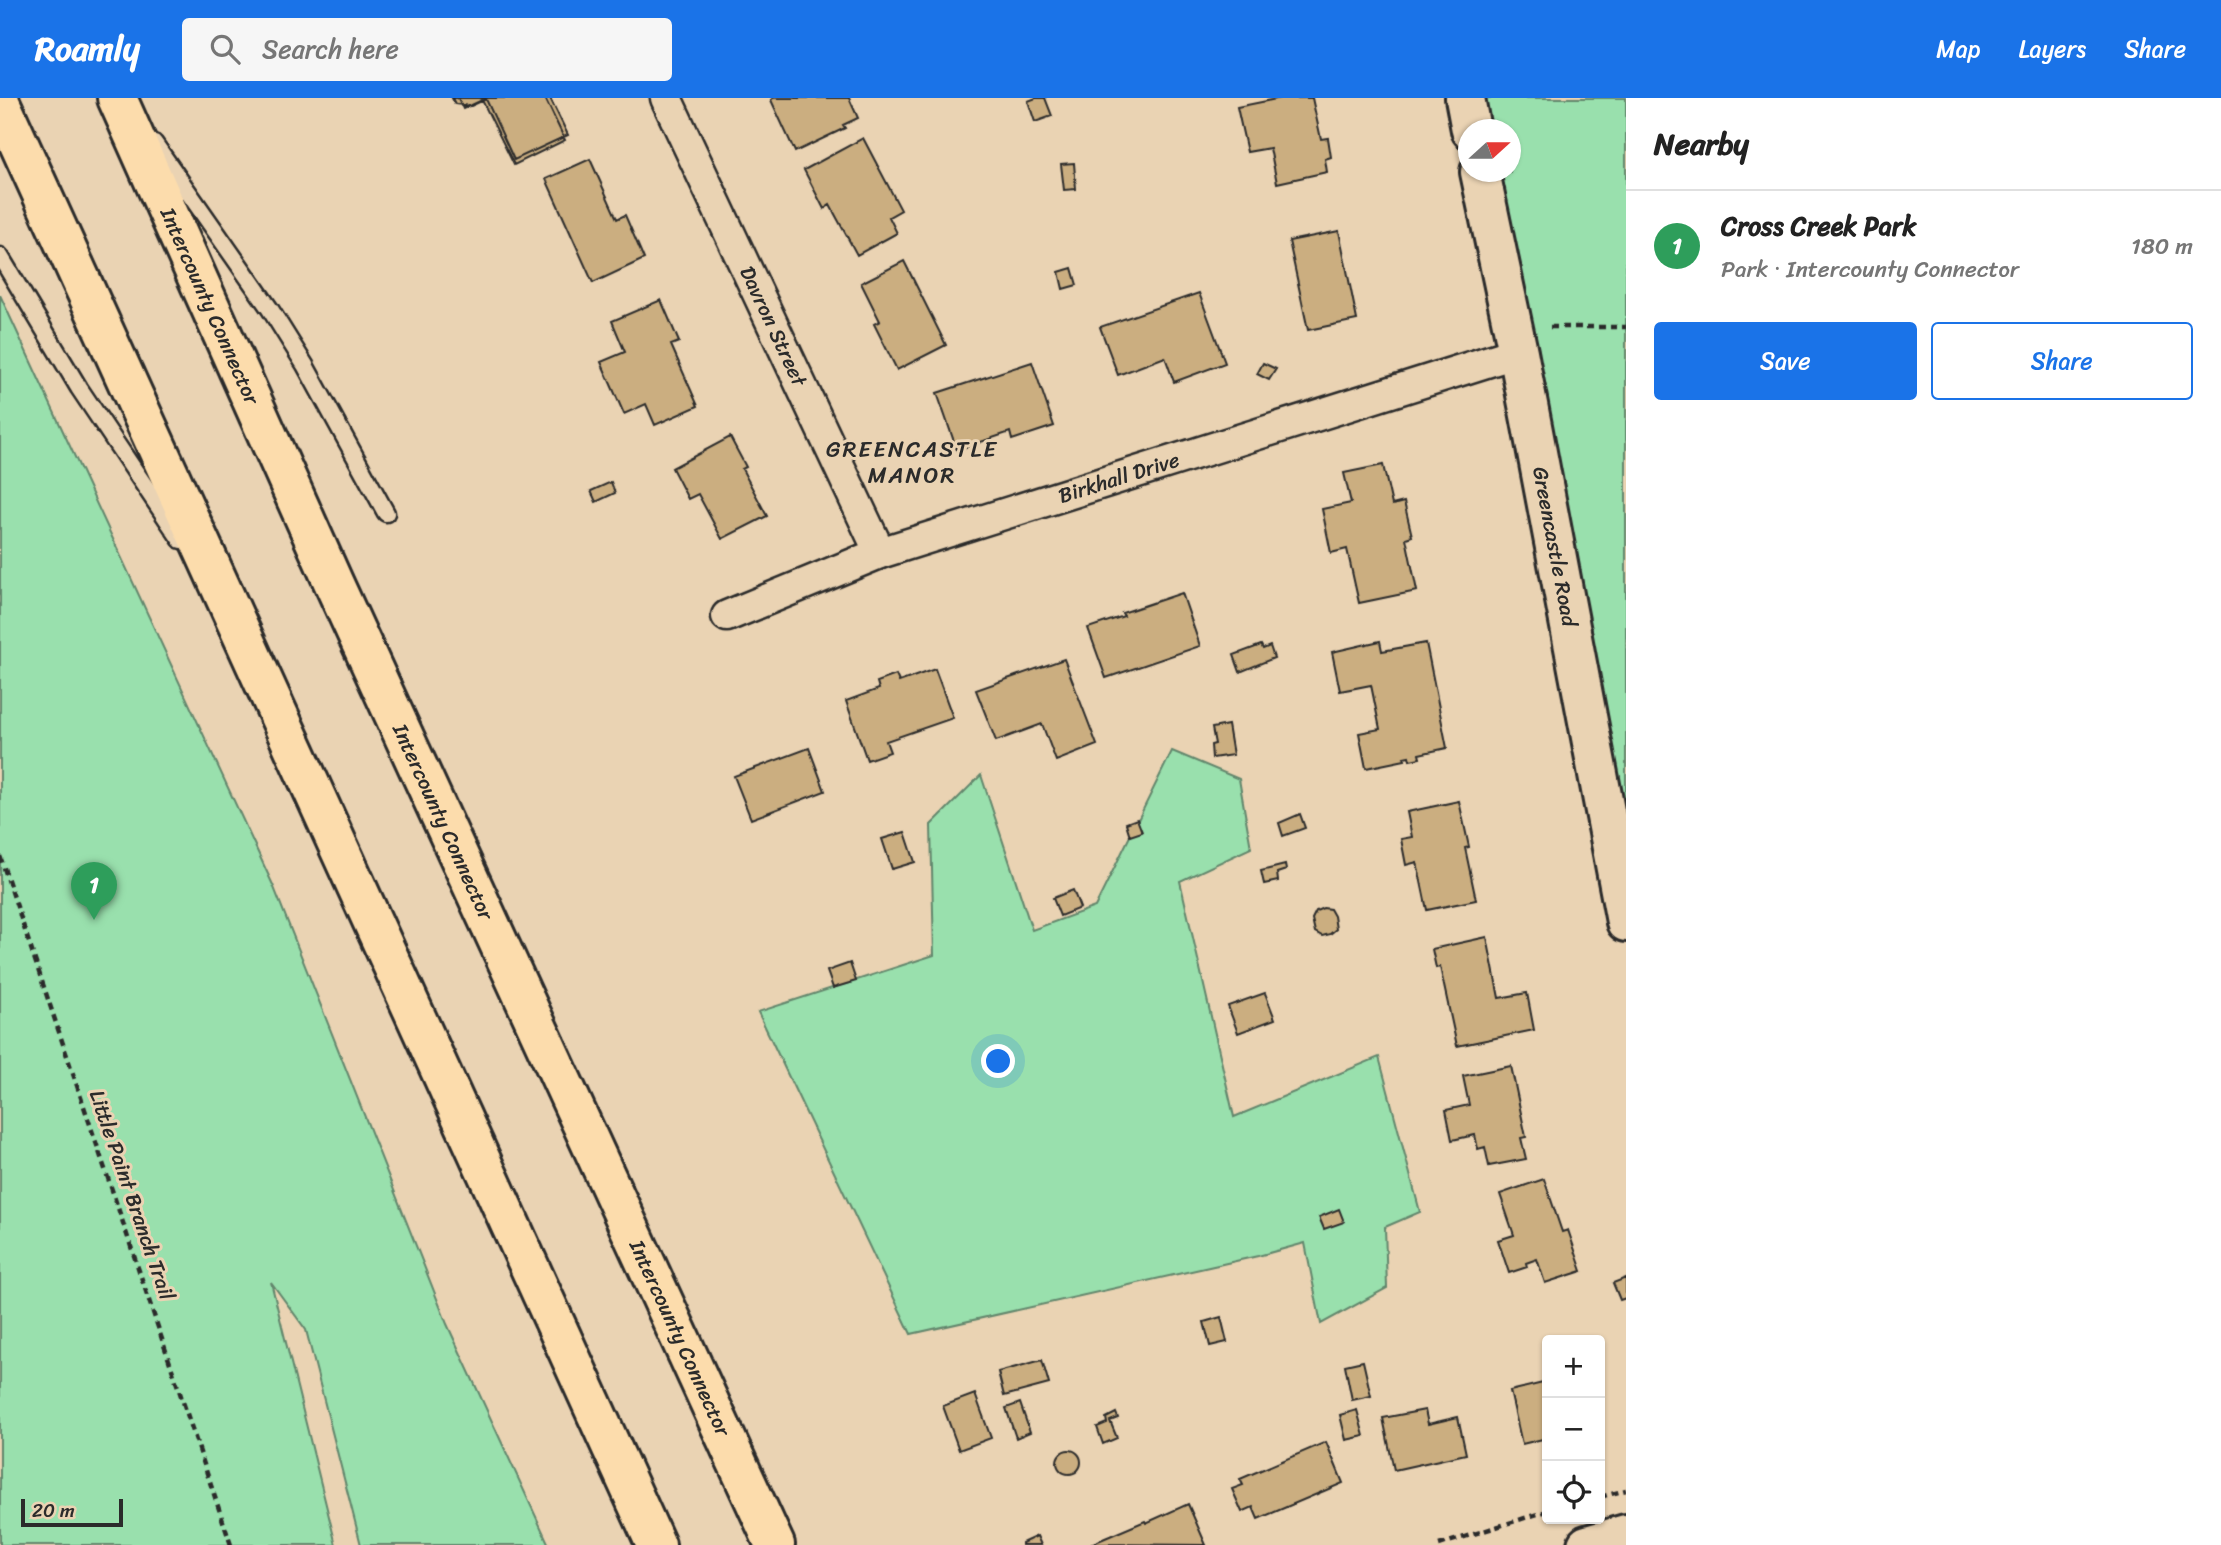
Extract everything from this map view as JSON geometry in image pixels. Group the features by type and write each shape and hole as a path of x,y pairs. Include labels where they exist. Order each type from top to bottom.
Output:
{"highway":[{"name":"Intercounty Connector","path":"117,98 357,635 775,1545"},
{"path":"0,102 656,1545"}],"street":[{"name":"Davron Street","path":"666,98 880,553"},
{"path":"1465,98 1469,119"},
{"name":"Greencastle Road","path":"1482,182 1516,340 1626,922"},
{"name":"Birkhall Drive","path":"727,617 880,553 1516,340"},
{"path":"1587,1545 1626,1534"}],"lane":[{"path":"123,98 270,309 305,365 386,513"},
{"path":"0,256 79,388 233,616"}],"path":[{"path":"1516,340 1626,327"},
{"name":"Little Paint Branch Trail","path":"0,856 231,1545"},
{"path":"1605,1496 1626,1490"},
{"path":"1439,1545 1542,1513"}],"green space":[{"path":"1465,98 1626,98 1626,922 1482,182 1521,182 1521,119 1469,119"},
{"path":"0,295 273,885 447,1324 549,1545 361,1545 306,1330 271,1282 336,1545 0,1545"},
{"path":"1172,751 1239,779 1251,848 1180,881 1234,1117 1379,1057 1420,1212 1385,1227 1387,1288 1321,1324 1305,1243 911,1334 758,1012 934,955 931,825 981,775 1032,930 1095,907"}],"building":[{"path":"452,98 550,98 568,135 514,160 486,99 471,106 455,104"},
{"path":"458,98 545,98 565,140 514,165 482,100 463,109"},
{"path":"773,98 849,98 858,118 843,125 845,128 795,152 771,100"},
{"path":"1045,98 1052,116 1035,122 1028,101"},
{"path":"1281,98 1312,98 1321,139 1328,138 1331,157 1325,159 1327,172 1277,183 1270,148 1247,152 1237,107"},
{"path":"863,138 901,210 889,217 897,233 857,255 830,205 824,209 804,170"},
{"path":"590,159 617,219 625,215 644,259 593,283 546,179"},
{"path":"1074,163 1076,189 1064,190 1061,164"},
{"path":"1339,231 1357,320 1308,330 1289,241"},
{"path":"904,261 946,345 897,370 874,324 880,321 861,283"},
{"path":"1072,268 1077,285 1063,289 1059,272"},
{"path":"1199,293 1225,363 1174,382 1165,357 1118,375 1100,327"},
{"path":"661,300 679,342 671,345 698,406 655,425 646,404 624,414 601,362 625,352 612,321"},
{"path":"1032,362 1054,426 1012,440 1010,432 957,450 937,393"},
{"path":"1263,363 1276,369 1269,380 1257,374"},
{"path":"730,437 746,467 742,469 767,516 722,539 698,494 688,499 672,468"},
{"path":"1383,465 1392,505 1404,502 1412,536 1406,538 1417,591 1359,603 1347,549 1331,553 1322,509 1351,503 1344,473"},
{"path":"611,482 615,493 596,502 591,491"},
{"path":"1182,593 1200,646 1106,678 1088,628 1124,616 1122,613"},
{"path":"1380,641 1382,651 1426,643 1447,748 1419,754 1420,758 1410,760 1409,756 1404,757 1405,760 1366,768 1359,733 1380,729 1371,685 1340,691 1332,652"},
{"path":"1261,645 1263,649 1270,646 1274,658 1240,672 1234,655"},
{"path":"1064,659 1097,745 1056,761 1042,724 996,741 976,690"},
{"path":"935,669 953,718 886,741 890,752 867,760 846,701 879,689 877,682 896,675 899,682"},
{"path":"1228,725 1233,755 1212,758 1211,745 1215,744 1212,728"},
{"path":"809,748 825,791 751,819 734,776"},
{"path":"1459,801 1476,900 1427,910 1417,862 1406,865 1401,839 1412,837 1407,812"},
{"path":"1300,814 1305,828 1283,836 1279,823"},
{"path":"1137,819 1142,832 1130,836 1126,823"},
{"path":"905,832 915,862 892,869 882,839"},
{"path":"1285,865 1286,870 1277,873 1278,881 1264,884 1261,871"},
{"path":"1073,890 1080,908 1060,916 1053,898"},
{"path":"1330,909 1336,929 1322,936 1315,932 1312,919 1316,911"},
{"path":"1487,937 1499,998 1527,993 1534,1030 1457,1046 1440,967 1436,968 1432,949"},
{"path":"850,963 856,981 833,988 827,971"},
{"path":"1265,993 1275,1019 1238,1033 1228,1006"},
{"path":"1511,1066 1526,1137 1521,1138 1526,1159 1489,1166 1485,1147 1478,1149 1475,1135 1452,1140 1446,1110 1469,1105 1463,1076"},
{"path":"1544,1179 1562,1232 1568,1230 1582,1271 1545,1283 1537,1259 1526,1263 1527,1267 1509,1273 1498,1240 1514,1235 1500,1194"},
{"path":"1339,1209 1344,1222 1324,1229 1319,1217"},
{"path":"1626,1278 1626,1298 1620,1300 1613,1283"},
{"path":"1221,1317 1227,1342 1210,1346 1204,1322"},
{"path":"1042,1360 1049,1384 1004,1396 998,1372"},
{"path":"1363,1361 1371,1396 1352,1400 1345,1365"},
{"path":"1542,1383 1542,1439 1522,1444 1510,1391"},
{"path":"975,1394 991,1438 959,1450 943,1406"},
{"path":"1020,1403 1030,1432 1016,1438 1006,1408"},
{"path":"1357,1410 1364,1436 1346,1440 1340,1415"},
{"path":"1425,1410 1428,1424 1458,1417 1466,1454 1394,1470 1383,1418"},
{"path":"1116,1413 1118,1418 1110,1421 1117,1438 1103,1444 1097,1427 1107,1423 1106,1418"},
{"path":"1326,1442 1343,1483 1258,1519 1253,1507 1242,1512 1232,1489 1243,1485 1240,1479"},
{"path":"1069,1450 1078,1453 1081,1462 1078,1471 1069,1474 1060,1471 1057,1462 1060,1453"},
{"path":"1188,1504 1206,1545 1091,1544 1145,1521 1146,1523"},
{"path":"1037,1536 1041,1545 1022,1545 1022,1543"}],"place":[{"name":"Cross Creek Park","path":"94,920"}],"district":[{"name":"GREENCASTLE MANOR","path":"912,462"}]}
